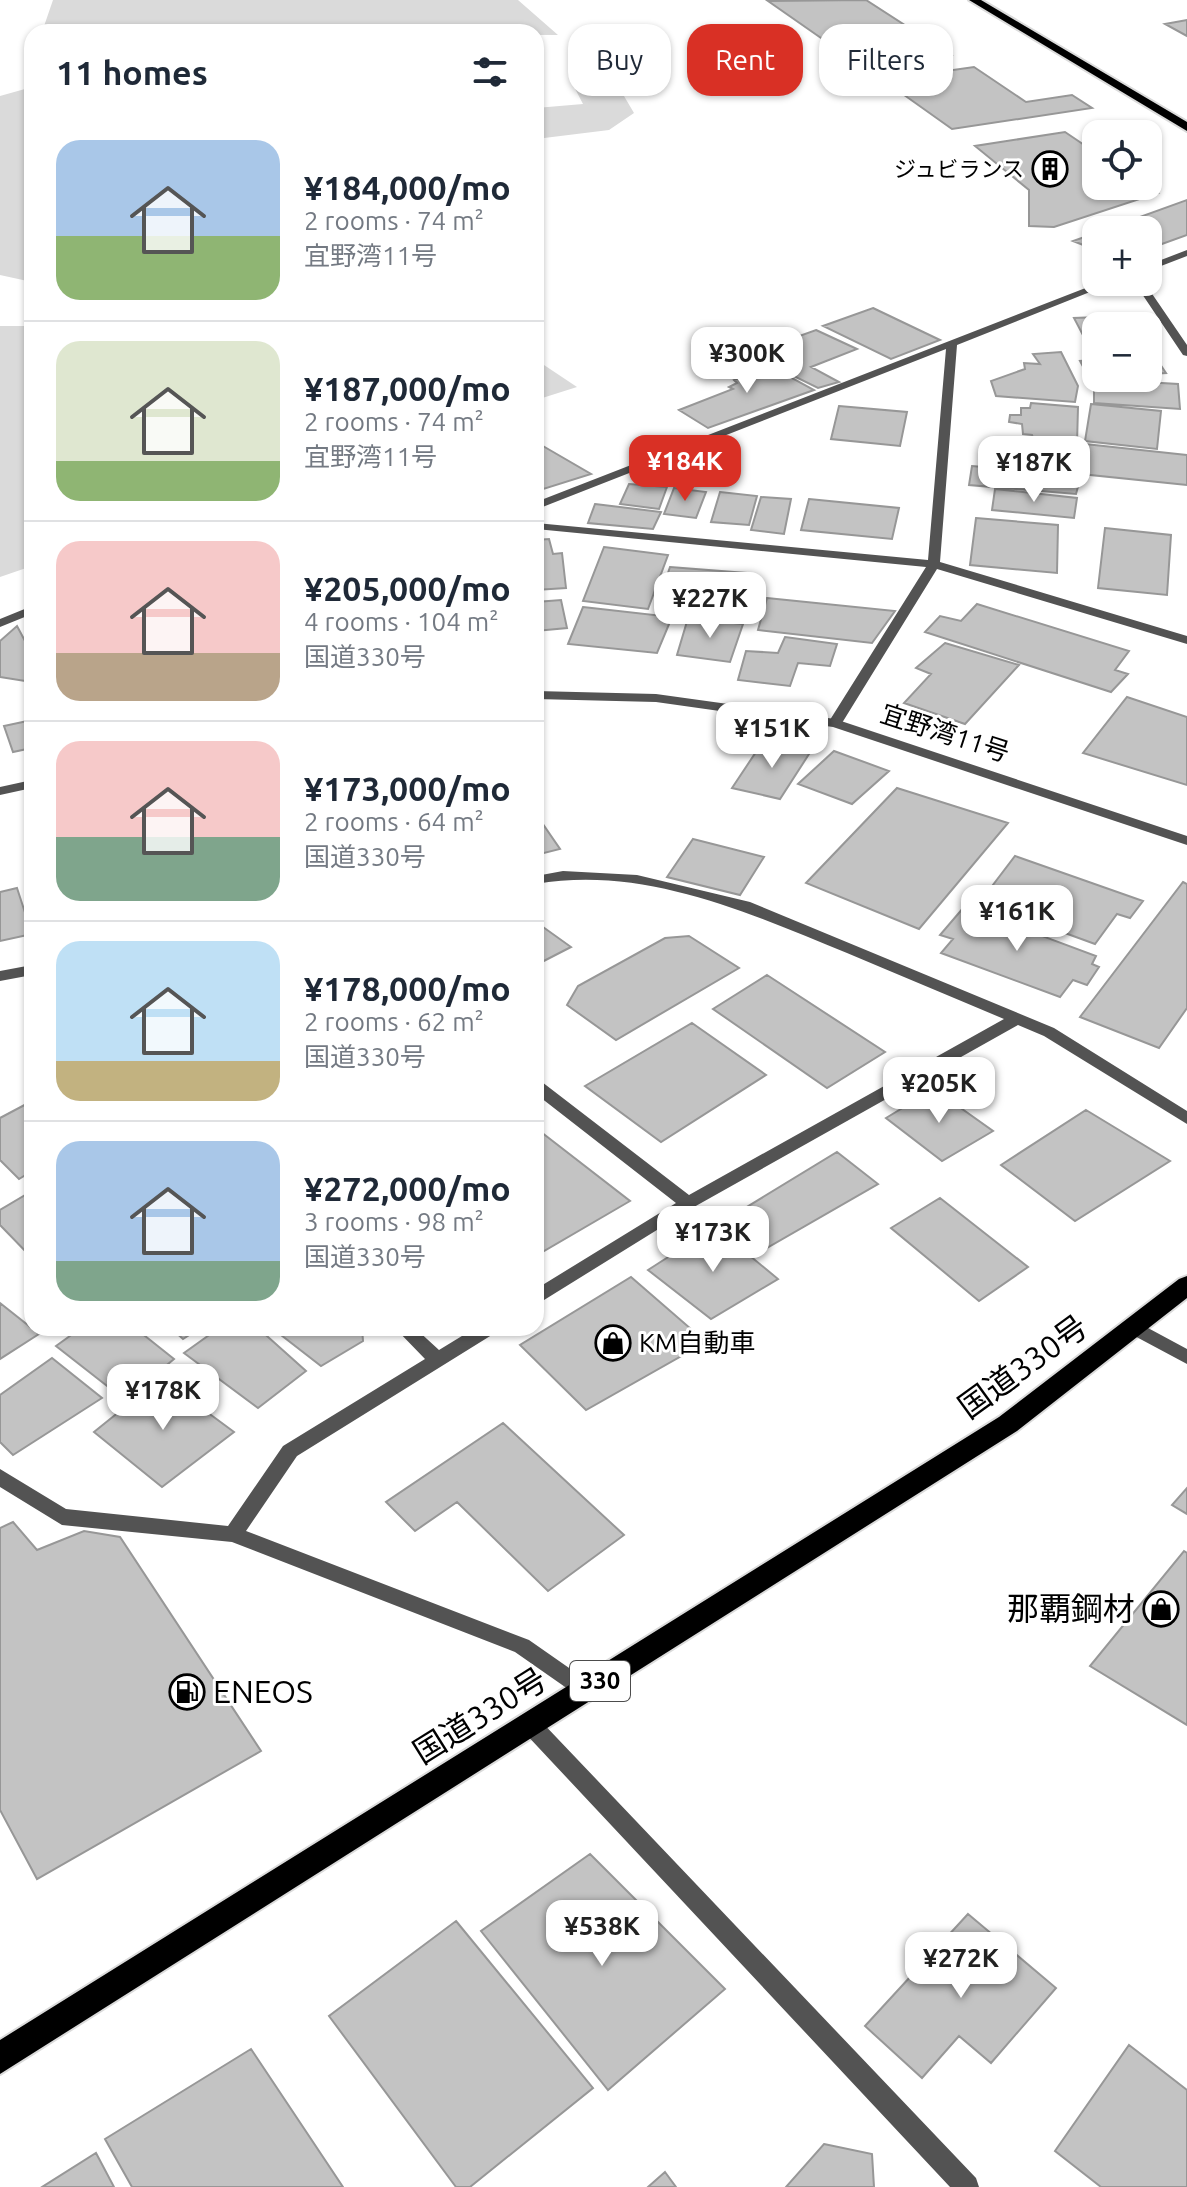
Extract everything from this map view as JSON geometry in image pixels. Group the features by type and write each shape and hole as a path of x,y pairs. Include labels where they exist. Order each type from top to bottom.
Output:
{"highway":[{"path":"974,0 1187,127"},
{"name":"国道330号","path":"0,2058 1008,1424 1187,1285"}],"street":[{"path":"1162,263 1187,253"},
{"path":"544,503 1082,293"},
{"path":"1148,296 1187,353"},
{"path":"835,723 934,564 952,342"},
{"path":"544,527 934,564 1187,640"},
{"path":"0,623 24,613"},
{"name":"宜野湾11号","path":"544,695 656,698 835,723 1187,841"},
{"path":"0,791 24,786"},
{"path":"544,879 563,875 637,879 745,905 1049,1032 1187,1118"},
{"path":"0,976 24,971"},
{"path":"544,1293 688,1203 1018,1018"},
{"path":"544,1092 688,1203"},
{"path":"1135,1328 1187,1357"},
{"path":"412,1336 438,1360"},
{"path":"233,1534 290,1451 476,1336"},
{"path":"0,1477 62,1517 233,1534 522,1646 585,1690"},
{"path":"530,1724 967,2187"}],"shaded area":[{"path":"53,0 518,0 558,35 544,35 544,24 45,24"},
{"path":"24,89 24,280 0,275 0,96"},
{"path":"579,96 624,96 634,113 609,130 544,138 544,107 583,104"},
{"path":"0,326 24,326 24,569 0,577"},
{"path":"544,365 577,387 544,397"}],"building":[{"path":"866,0 903,24 819,24 819,37 768,1"},
{"path":"1187,20 1187,36 1165,24"},
{"path":"974,67 1026,102 1072,95 1092,108 952,129 906,96 953,96 953,70"},
{"name":"ジュビランス","path":"1065,132 1082,144 1082,200 1137,200 1054,227 1029,226 1029,190 975,146"},
{"path":"1187,200 1187,235 1162,244 1162,216 1143,216"},
{"path":"873,308 940,340 891,359 823,326"},
{"path":"1074,318 1082,318 1082,333"},
{"path":"816,330 857,349 811,367 839,382 818,388 749,354"},
{"path":"1061,352 1078,386 1075,402 996,396 991,381 1025,369 1024,363 1040,364 1033,354"},
{"path":"757,359 814,390 708,428 679,410 733,389 729,387 737,383 734,380 743,376 735,370 745,366 740,364"},
{"path":"1162,383 1178,384 1180,409 1094,403 1094,392 1162,392"},
{"path":"1031,403 1078,407 1077,444 1034,441 1032,435 1023,434 1022,424 1009,422 1010,415 1021,415 1021,408 1030,408"},
{"path":"1091,404 1161,411 1157,449 1085,441"},
{"path":"839,406 907,412 900,446 831,439"},
{"path":"1085,444 1187,455 1187,485 1081,474"},
{"path":"544,447 591,474 544,489"},
{"path":"972,466 1081,476 1076,494 969,485"},
{"path":"629,484 667,487 659,509 620,504"},
{"path":"674,488 706,492 696,518 664,514"},
{"path":"995,489 1077,498 1074,518 992,510"},
{"path":"720,492 757,496 749,525 711,522"},
{"path":"761,497 791,499 784,534 751,530"},
{"path":"809,499 899,508 892,539 801,530"},
{"path":"595,504 661,512 653,529 588,523"},
{"path":"976,518 1058,525 1057,573 970,565"},
{"path":"1105,528 1171,535 1167,595 1098,588"},
{"path":"544,539 549,539 553,554 562,553 566,588 544,589"},
{"path":"604,547 668,555 648,609 583,601"},
{"path":"670,567 746,573 745,580 761,582 754,605 706,601 701,611 657,605"},
{"path":"767,598 895,611 872,643 758,630"},
{"path":"561,600 567,628 544,630 544,601"},
{"path":"977,604 1129,651 1115,670 1128,674 1111,692 925,632 940,616 961,621"},
{"path":"583,607 672,617 657,653 568,644"},
{"path":"688,618 743,624 730,662 677,655"},
{"path":"17,626 24,639 24,681 0,677 0,641"},
{"path":"785,637 837,644 830,666 798,663 790,686 738,680 746,651 778,653"},
{"path":"945,643 1019,665 965,724 904,703 931,674 916,668"},
{"path":"1127,697 1187,717 1187,785 1083,753"},
{"path":"24,722 24,750 13,752 4,726"},
{"path":"764,740 811,751 780,799 732,788"},
{"path":"834,751 889,771 852,804 798,784"},
{"path":"897,788 1008,823 919,929 806,883"},
{"path":"544,826 560,849 544,853"},
{"path":"693,839 764,857 740,895 667,877"},
{"path":"1015,856 1143,901 1130,918 1117,914 1095,944 980,902"},
{"path":"1183,882 1187,884 1187,1008 1159,1048 1080,1017"},
{"path":"17,888 24,909 24,936 0,941 0,892"},
{"path":"964,907 1096,956 1092,964 1099,967 1087,985 1073,980 1060,997 941,953 953,939 940,935"},
{"path":"544,928 571,947 544,961"},
{"path":"689,936 739,968 616,1040 567,1005 578,986 665,938"},
{"path":"767,975 885,1052 827,1088 713,1009"},
{"path":"692,1023 766,1075 661,1142 585,1086"},
{"path":"934,1089 993,1131 942,1161 886,1118"},
{"path":"24,1105 24,1176 19,1179 0,1160 0,1118"},
{"path":"1086,1110 1170,1161 1075,1221 1001,1165"},
{"path":"544,1134 630,1201 544,1251"},
{"path":"837,1152 878,1184 765,1249 727,1219"},
{"path":"24,1196 24,1250 0,1225 0,1210"},
{"path":"940,1198 1028,1267 979,1301 891,1228"},
{"name":"KM自動車","path":"715,1227 778,1279 711,1319 648,1270"},
{"name":"KM自動車","path":"631,1277 706,1342 586,1410 520,1345 535,1336 544,1336 544,1330"},
{"path":"0,1303 24,1322 24,1336 36,1336 0,1359"},
{"path":"70,1336 145,1336 174,1359 125,1400 56,1346"},
{"path":"208,1336 267,1336 306,1371 258,1408 184,1353"},
{"path":"282,1336 363,1336 363,1341 321,1366"},
{"path":"52,1358 102,1398 13,1455 0,1442 0,1395"},
{"path":"161,1378 234,1432 162,1487 94,1432"},
{"path":"503,1423 624,1535 548,1591 457,1502 415,1531 386,1502"},
{"path":"1187,1488 1187,1514 1172,1505"},
{"path":"13,1522 37,1550 84,1531 120,1537 261,1751 37,1879 0,1810 0,1528"},
{"name":"那覇鋼材","path":"1184,1551 1187,1553 1187,1725 1090,1666"},
{"path":"590,1854 725,1989 608,2090 481,1931"},
{"path":"968,1914 1056,1988 991,2063 959,2036 922,2078 865,2026"},
{"path":"456,1921 593,2088 470,2187 456,2187 329,2016"},
{"path":"1129,2045 1187,2090 1187,2187 1101,2187 1055,2151"},
{"path":"251,2049 343,2187 132,2187 105,2139"},
{"path":"824,2144 872,2154 874,2187 786,2187"},
{"path":"96,2153 114,2187 42,2187"},
{"path":"665,2172 676,2187 648,2187"}],"place":[{"name":"ジュビランス","path":"1050,169"},
{"name":"KM自動車","path":"613,1343"},
{"name":"那覇鋼材","path":"1161,1609"},
{"name":"ENEOS","path":"187,1692"}]}
